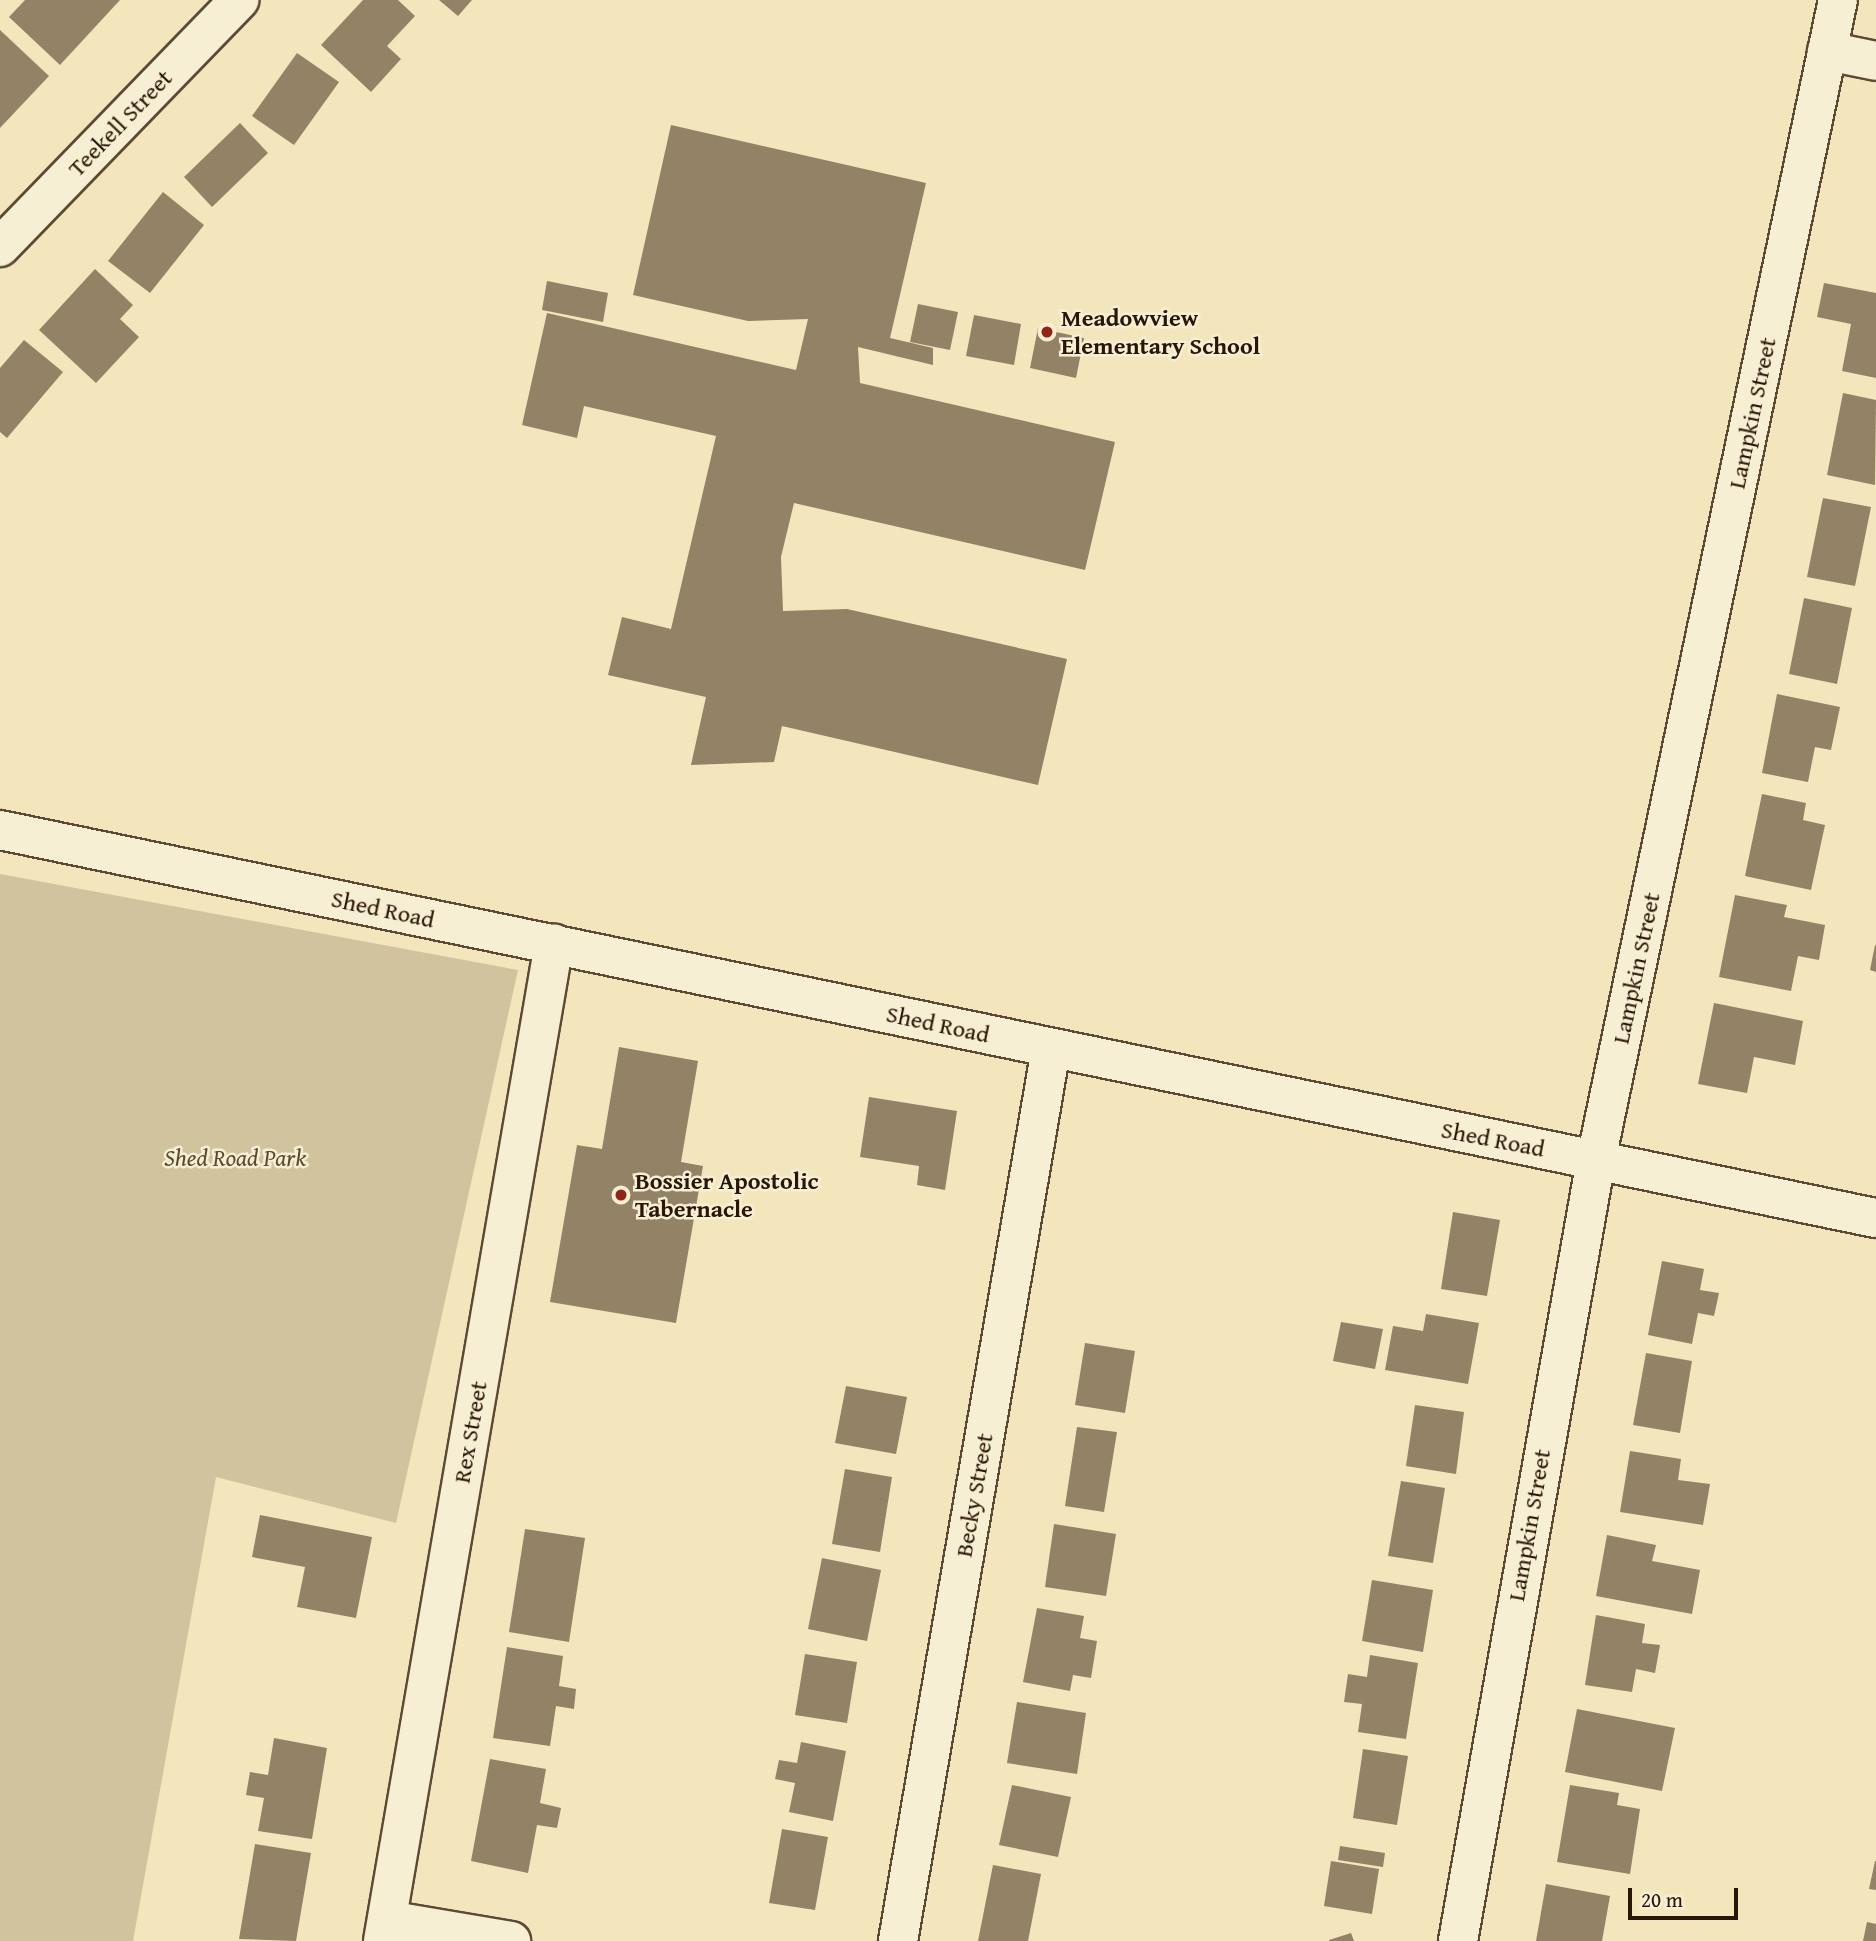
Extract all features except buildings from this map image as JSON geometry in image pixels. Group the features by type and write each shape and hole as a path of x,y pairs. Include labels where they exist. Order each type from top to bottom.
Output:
{"street":[{"name":"Teekell Street","path":"0,247 240,0"},
{"name":"Lampkin Street","path":"1458,1941 1596,1160 1838,0"},
{"path":"1827,51 1876,61"},
{"name":"Shed Road","path":"0,830 1876,1218"},
{"name":"Rex Street","path":"385,1931 554,944"},
{"name":"Becky Street","path":"898,1941 1051,1049"},
{"path":"385,1931 511,1941"}],"green space":[{"name":"Shed Road Park","path":"0,874 518,970 396,1523 216,1477 133,1941 0,1941"}],"place":[{"name":"Meadowview Elementary School","path":"1047,332"},
{"name":"Bossier Apostolic Tabernacle","path":"621,1195"}]}
